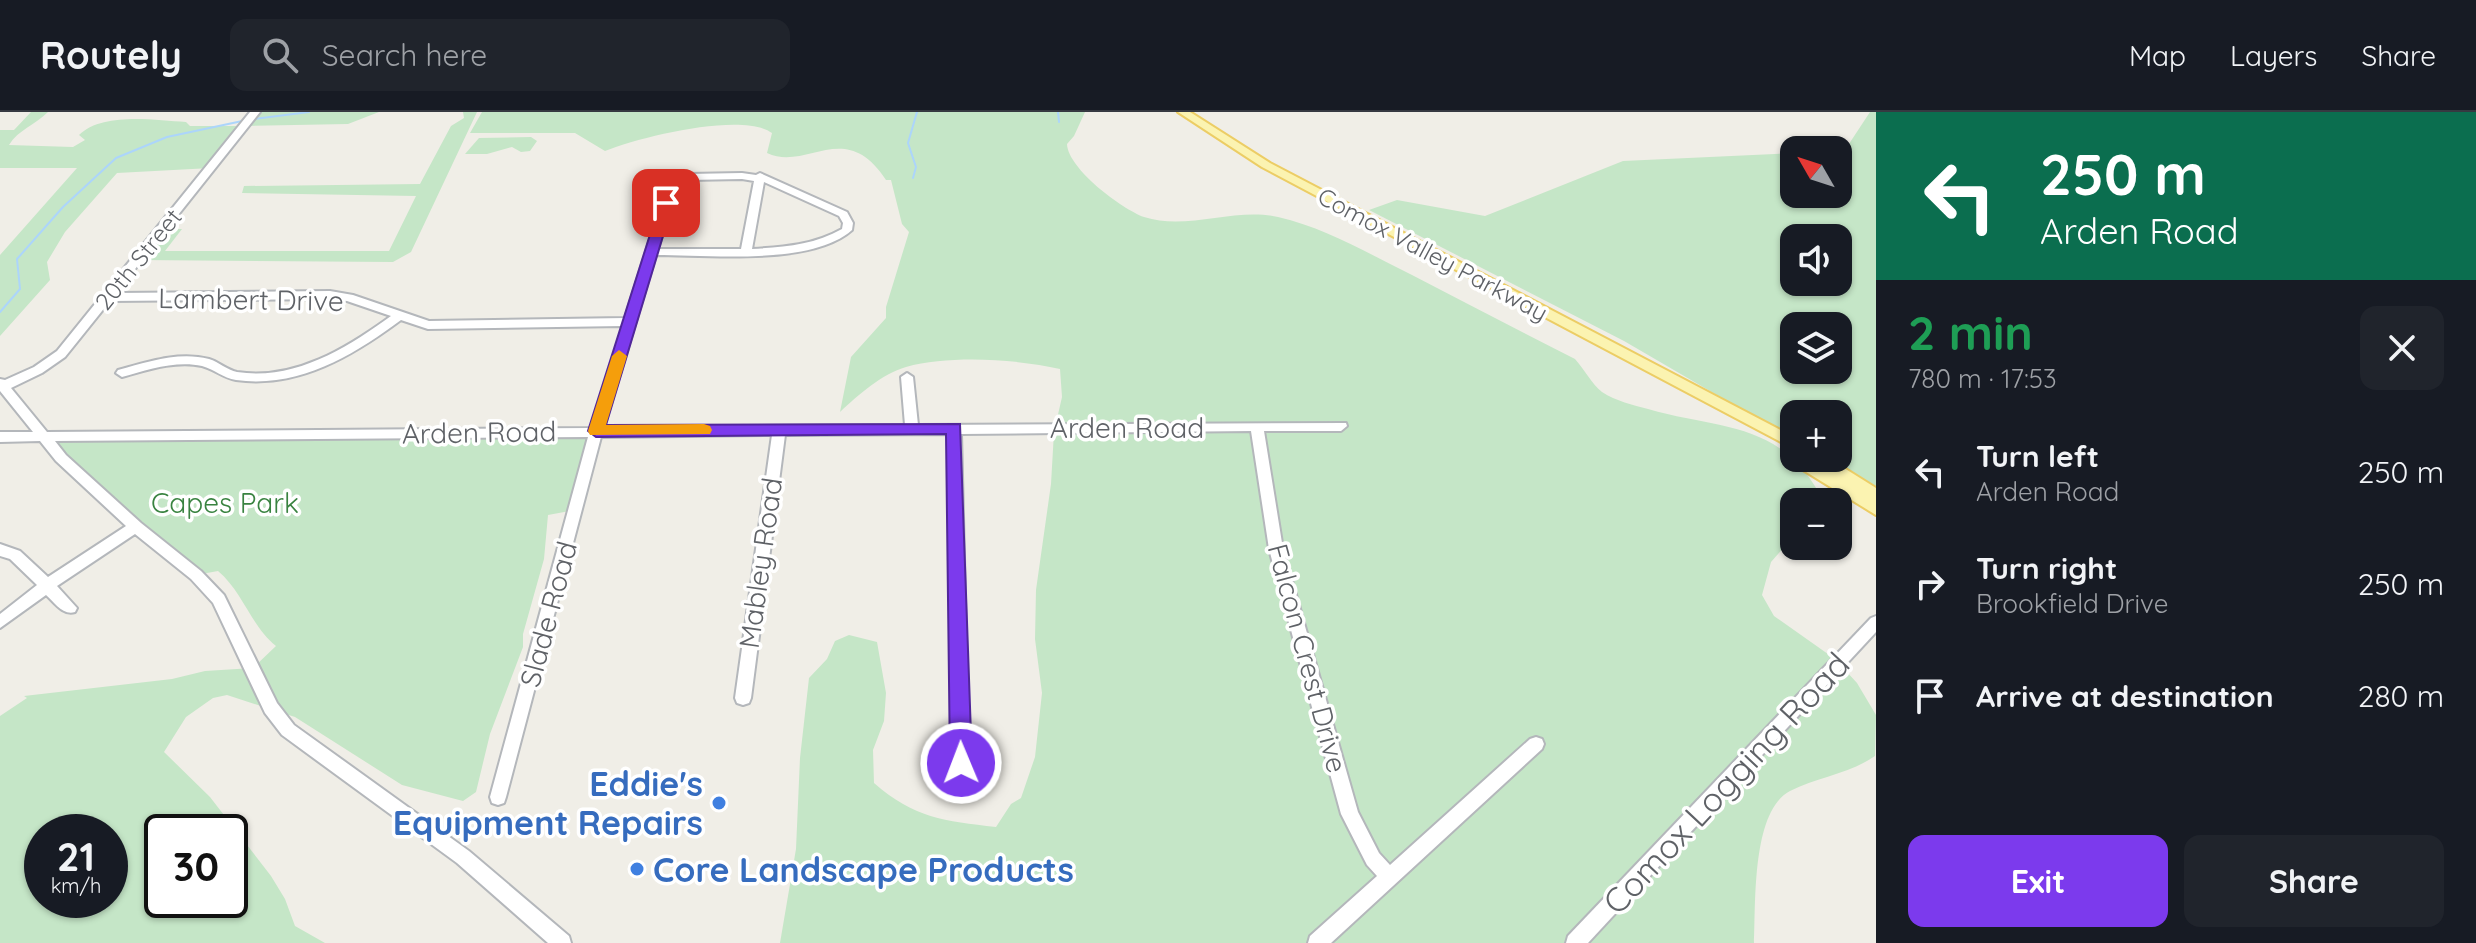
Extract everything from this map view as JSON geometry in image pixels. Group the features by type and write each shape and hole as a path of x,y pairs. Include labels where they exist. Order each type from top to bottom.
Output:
{"main road":[{"name":"Comox Valley Parkway","path":"1183,112 1266,165 1780,437"},
{"name":"Comox Valley Parkway","path":"1688,388 1780,448"},
{"name":"Comox Valley Parkway","path":"1817,472 1876,509"},
{"path":"1839,472 1876,496"}],"street":[{"name":"20th Street","path":"2,384 38,370 61,354 251,117"},
{"path":"651,252 746,250 818,246 837,239 847,230 848,223 843,214 760,176 746,250"},
{"name":"Slade Road","path":"498,797 596,431 671,188 678,180 688,177 760,176"},
{"name":"Lambert Drive","path":"109,297 330,295 349,298 428,325 630,322"},
{"path":"122,373 158,363 206,362 231,375 263,376 305,370 356,348 399,316"},
{"path":"907,377 912,429"},
{"path":"2,384 61,458 136,527 196,575 219,599 271,708 288,730 473,864 562,943"},
{"path":"0,435 15,428 27,416"},
{"name":"Arden Road","path":"0,435 1341,426"},
{"name":"Falcon Crest Drive","path":"1257,427 1276,549 1350,814 1373,859 1390,877"},
{"path":"954,428 961,763"},
{"name":"Mabley Road","path":"743,698 779,429"},
{"path":"0,622 47,586 136,527"},
{"path":"0,550 15,555 70,608"},
{"name":"Comox Logging Road","path":"1575,943 1876,622"},
{"path":"1317,943 1536,744"}],"green space":[{"path":"31,112 48,112 17,135 9,145 73,147 85,140 79,135 89,128 115,120 186,122 190,126 244,126 211,168 117,173 65,232 47,262 50,280 0,336 0,255 77,168 0,168 0,130 14,130"},
{"path":"255,112 379,112 348,124 244,126"},
{"path":"463,112 477,112 411,252 393,262 138,260 163,229 182,229 165,251 389,251 416,196 242,193 244,186 420,184 451,126 464,118"},
{"path":"482,112 1085,112 1067,144 1070,154 1086,176 1134,213 1160,221 1177,222 1262,215 1296,222 1330,234 1575,359 1598,389 1613,398 1749,433 1780,449 1780,472 1805,472 1816,488 1780,488 1780,552 1771,562 1762,595 1774,616 1835,659 1857,683 1876,715 1875,756 1855,767 1790,791 1777,802 1768,818 1758,861 1754,943 780,943 796,849 800,758 809,678 827,659 835,641 849,635 877,642 886,693 884,721 873,750 874,783 916,811 961,823 996,827 1011,804 1021,798 1035,757 1042,693 1035,639 1036,590 1051,484 1054,432 1062,397 1060,369 983,360 923,363 879,380 840,412 851,357 886,318 886,307 909,232 902,224 891,180 886,180 871,162 856,152 826,150 782,157 767,153 772,133 758,127 739,125 692,128 605,151 575,133 470,133"},
{"path":"1870,112 1876,112 1876,488 1849,472 1852,472 1852,400 1780,400 1780,432 1624,341 1369,210 1397,200 1485,216 1623,161 1780,154 1780,208 1852,208 1852,139"},
{"path":"531,137 537,141 530,151 521,152 512,147 487,154 465,154 479,138"},
{"name":"Capes Park","path":"596,431 575,510 548,515 544,559 523,634 523,647 490,734 476,792 463,801 402,785 295,717 227,695 213,698 186,717 164,752 223,814 144,814 144,918 248,918 248,846 285,899 295,926 325,943 0,943 0,716 27,698 24,696 172,679 205,671 253,668 276,646 218,571 196,575 42,436"}],"waterway":[{"path":"0,312 20,289 17,259 63,207 116,158 167,137 247,120 309,112"},
{"path":"913,178 916,167 908,143 917,112"},
{"path":"1058,112 1059,122"}],"slow traffic":[{"path":"619,356 596,431 704,430"}],"place":[{"name":"Eddie's Equipment Repairs","path":"719,803"},
{"name":"Core Landscape Products","path":"637,869"}],"route":[{"path":"666,203 596,431 954,428 961,763"}]}
